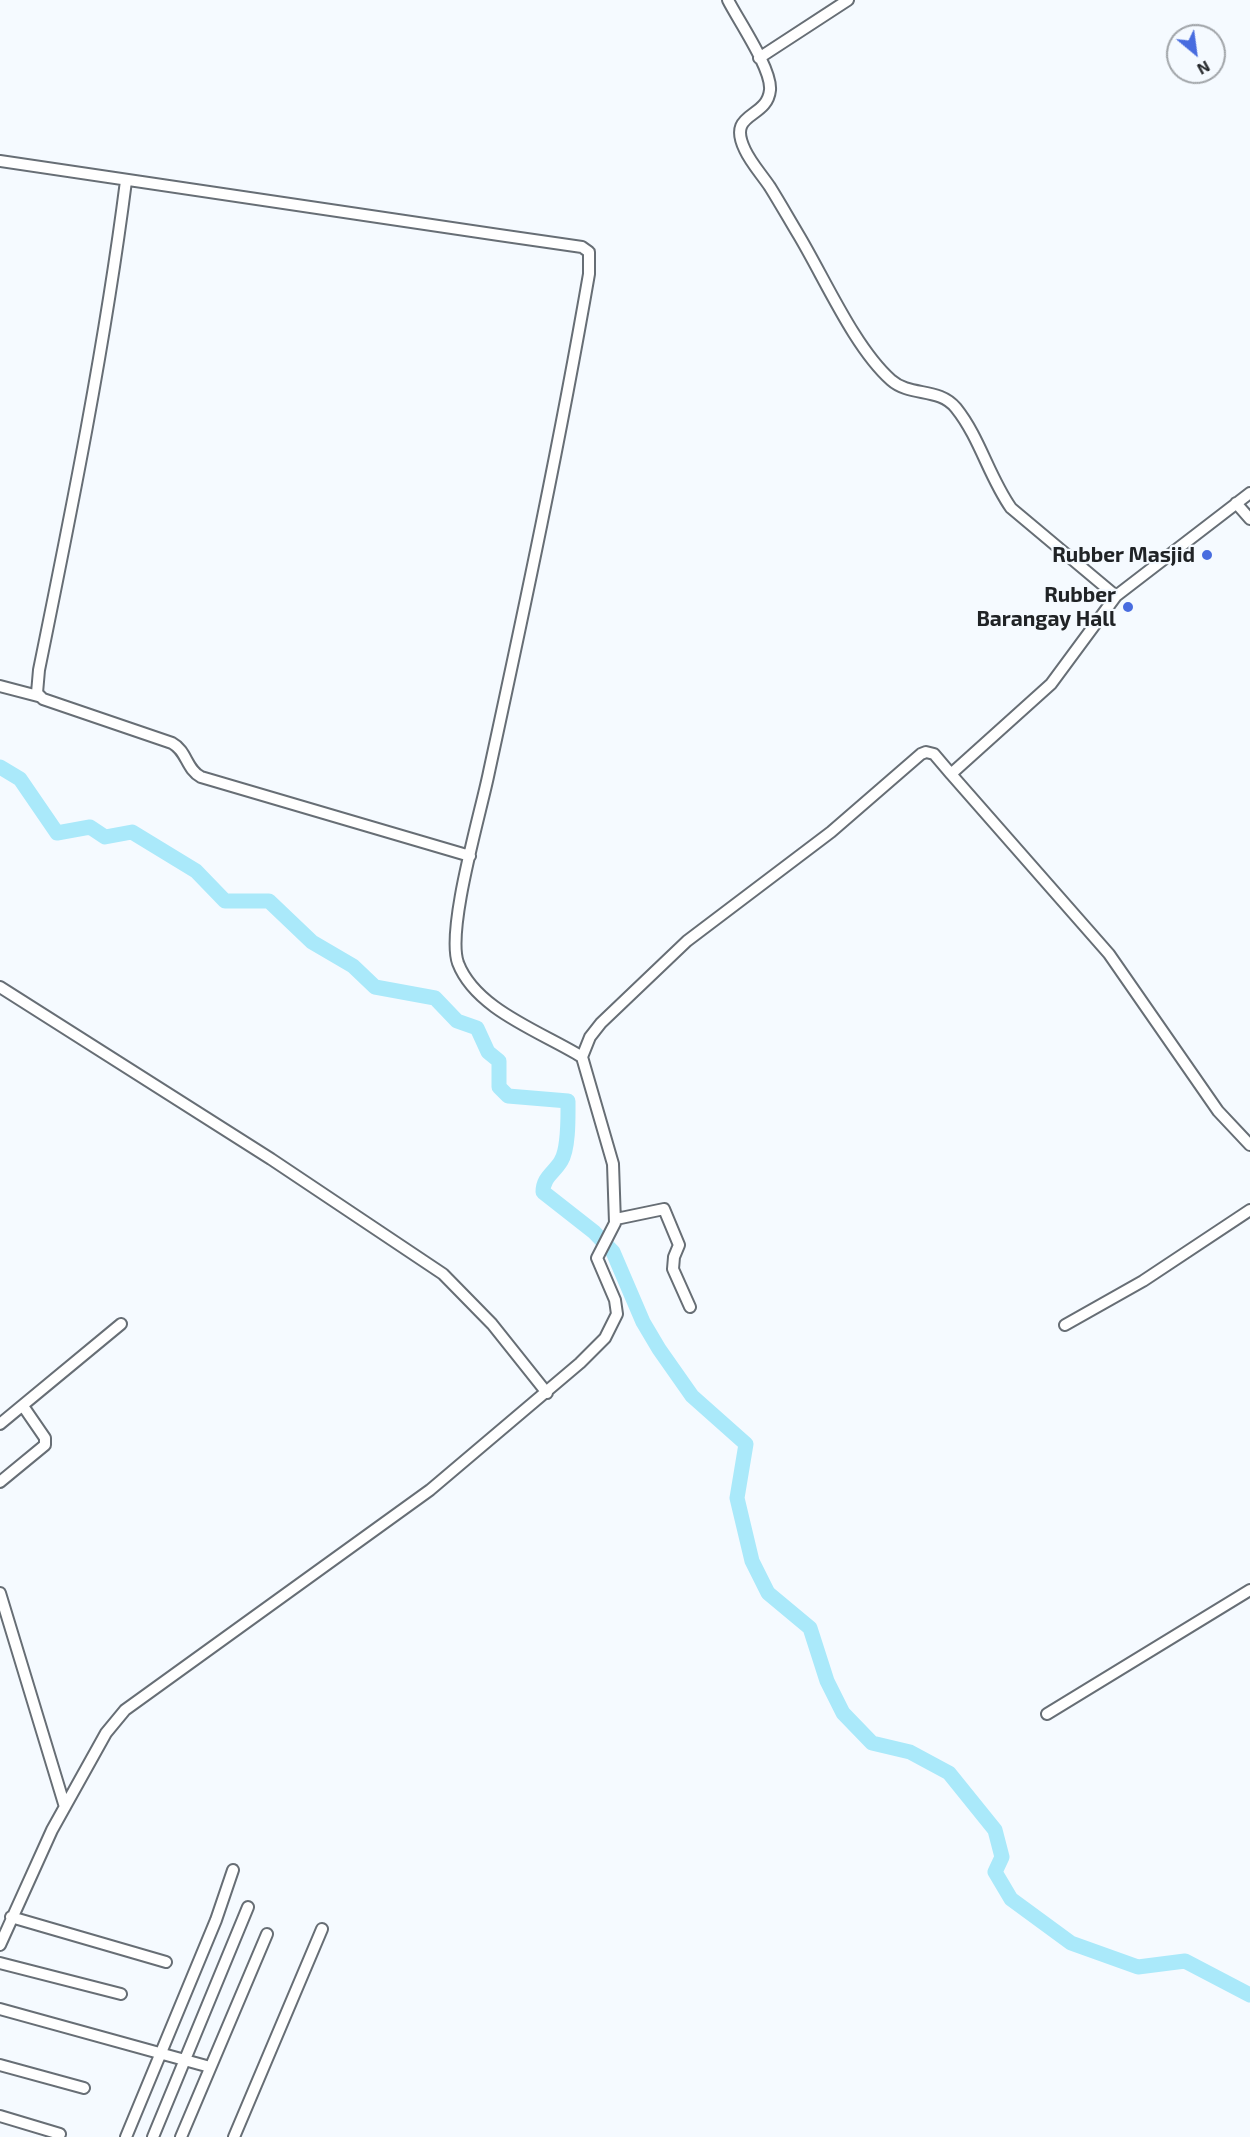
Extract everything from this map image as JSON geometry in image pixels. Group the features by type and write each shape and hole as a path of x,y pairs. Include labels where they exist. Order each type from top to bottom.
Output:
{"street":[{"path":"728,0 759,58 770,89 764,103 743,121 739,128 739,136 856,334 891,380 902,386 933,393 951,402 964,420 1000,492 1011,508 1116,596"},
{"path":"759,58 848,0"},
{"path":"0,161 582,247 589,252 590,274 572,370 463,886 456,944 456,952 464,974 483,999 498,1010 552,1038 582,1057"},
{"path":"39,696 36,685 111,287 126,181"},
{"path":"951,774 1051,684 1071,660 1116,596 1250,493"},
{"path":"1236,503 1250,519"},
{"path":"0,686 39,696 172,743 181,749 192,770 201,777 470,856"},
{"path":"0,1945 11,1917 64,1807 106,1733 125,1710 430,1490 547,1393 596,1349 615,1322 615,1300 598,1262 601,1247 616,1219 612,1157 582,1057 590,1038 601,1023 687,941 831,832 921,754 926,752 934,754 1108,954 1218,1111 1250,1145"},
{"path":"0,987 271,1159 443,1274 492,1324 547,1393"},
{"path":"616,1219 664,1209 679,1245 674,1257 673,1269 690,1307"},
{"path":"1065,1325 1150,1276 1250,1210"},
{"path":"0,1424 121,1324"},
{"path":"0,1482 45,1445 45,1438 23,1406"},
{"path":"1047,1714 1250,1590"},
{"path":"0,1593 64,1807"},
{"path":"126,2137 233,1870"},
{"path":"153,2137 248,1907"},
{"path":"11,1917 166,1962"},
{"path":"234,2137 322,1929"},
{"path":"181,2137 267,1934"},
{"path":"0,1963 121,1994"},
{"path":"0,2009 210,2067"},
{"path":"0,2065 84,2088"},
{"path":"0,2116 60,2134"}],"waterway":[{"path":"0,767 20,779 57,833 90,827 105,837 132,832 196,871 225,901 269,901 312,942 353,966 375,987 435,998 457,1021 477,1028 488,1052 499,1061 499,1087 508,1096 568,1101 568,1131 564,1155 547,1179 543,1192 594,1232 613,1252 643,1322 659,1349 692,1396 746,1444 737,1498 752,1561 768,1593 810,1628 827,1681 843,1713 872,1743 910,1752 949,1773 995,1830 1002,1857 995,1872 1011,1899 1071,1943 1138,1967 1185,1961 1250,1995"}],"place":[{"name":"Rubber Masjid","path":"1207,555"},
{"name":"Rubber Barangay Hall","path":"1128,607"}]}
